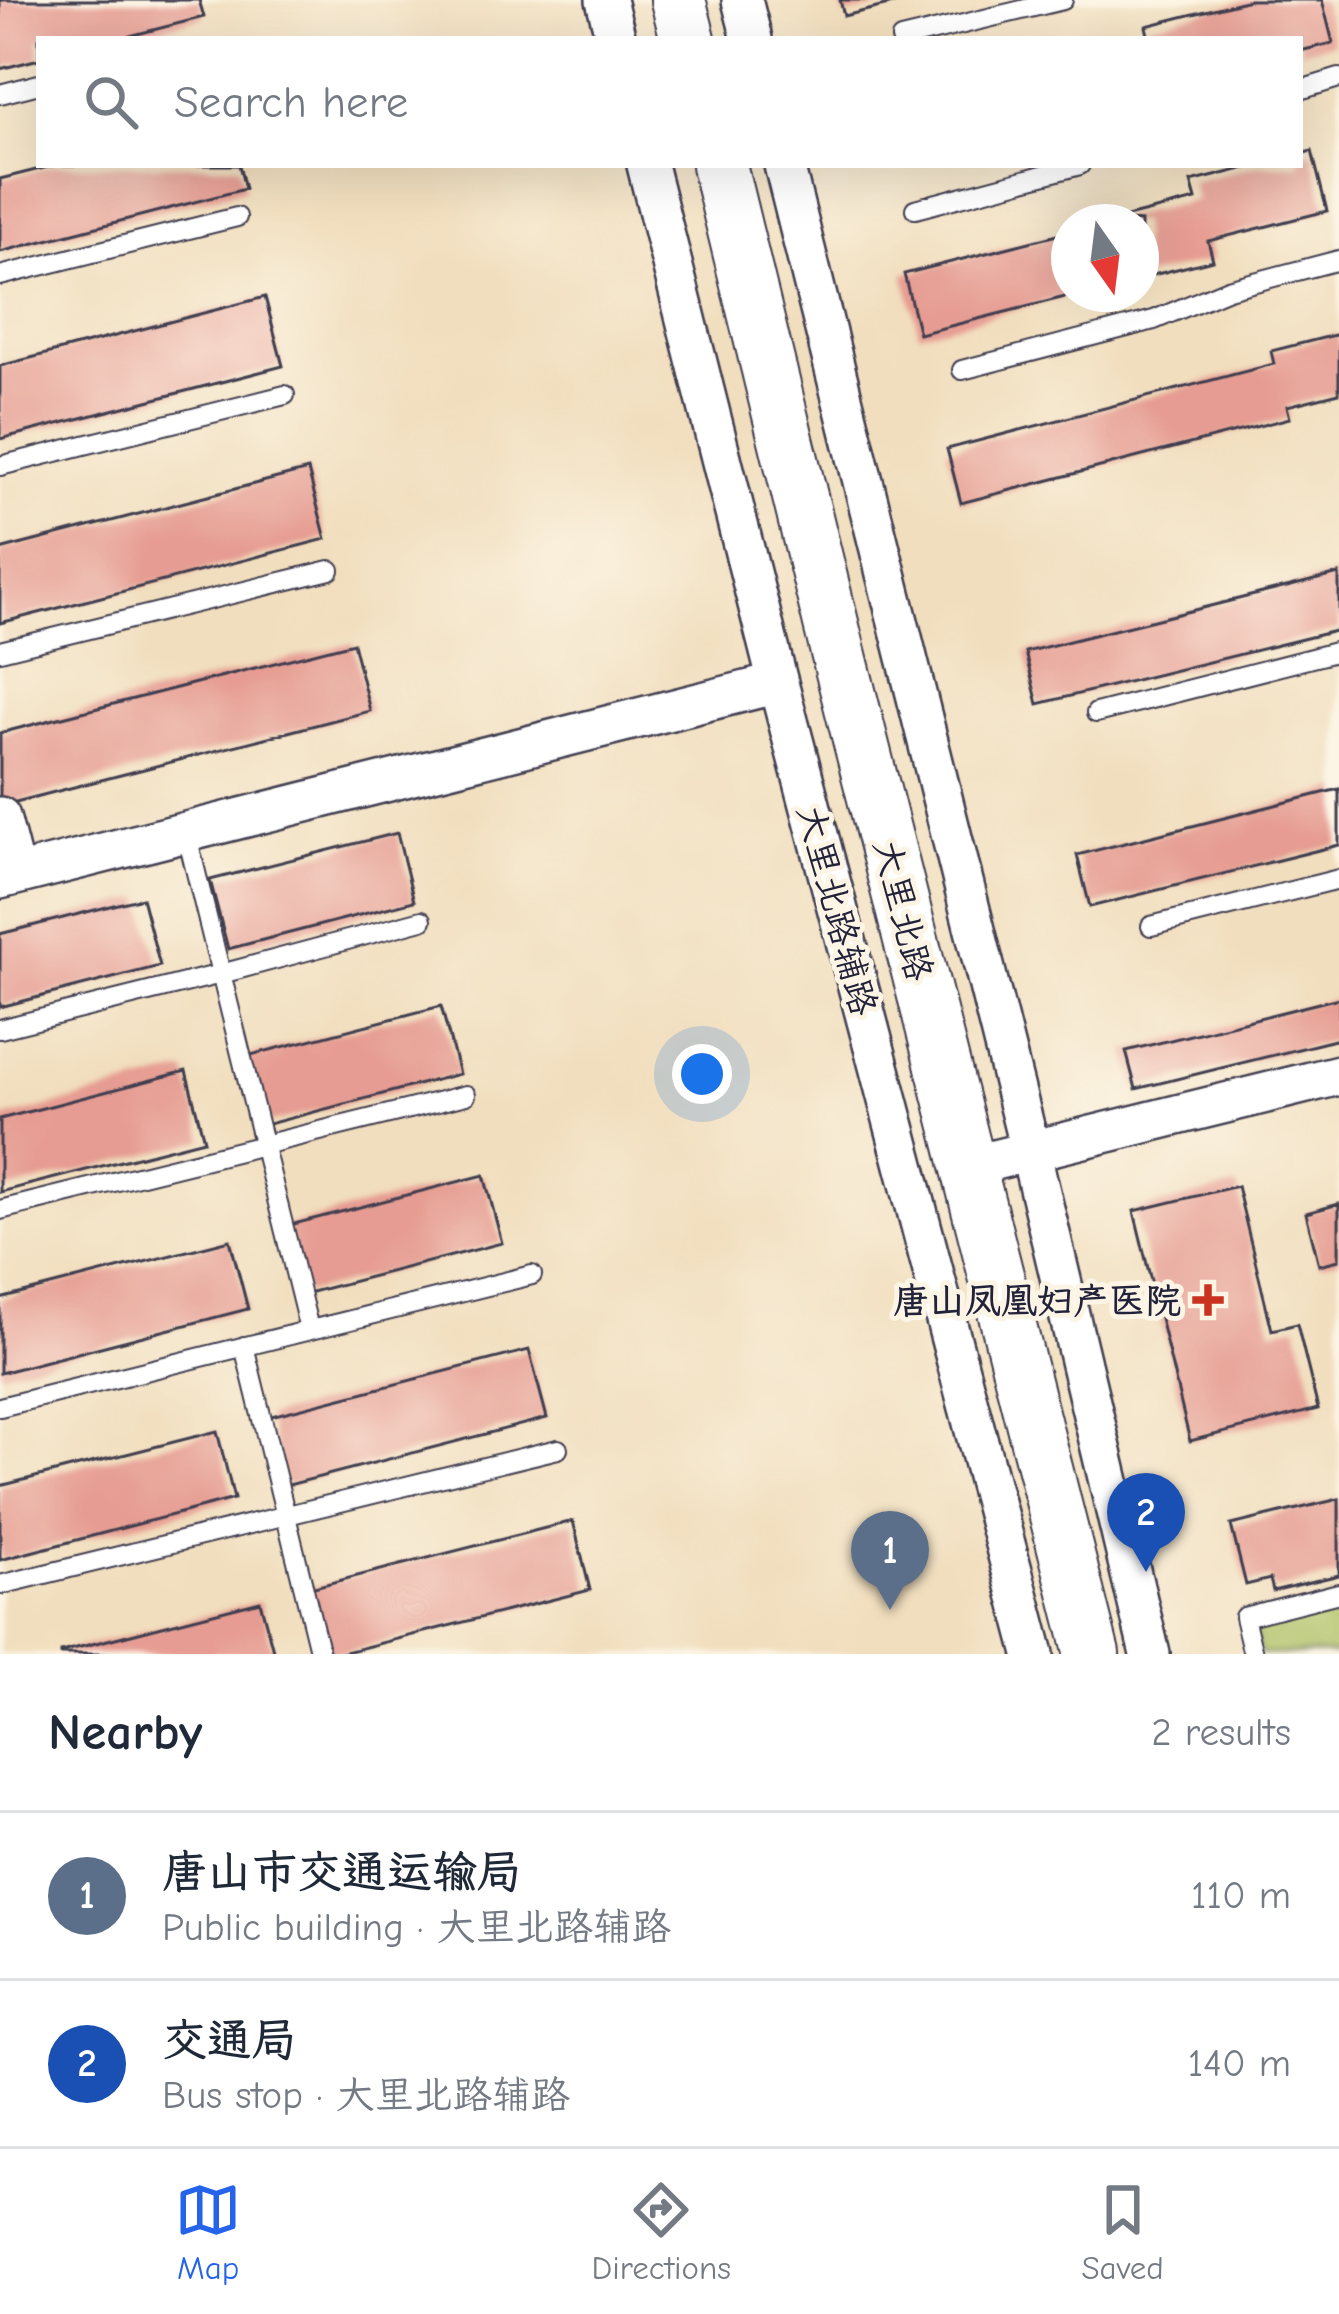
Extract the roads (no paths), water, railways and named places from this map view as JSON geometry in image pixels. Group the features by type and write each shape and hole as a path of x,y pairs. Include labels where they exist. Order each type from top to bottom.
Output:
{"main road":[{"path":"678,0 687,36"},
{"name":"大里北路","path":"719,168 1092,1654"}],"street":[{"path":"606,0 615,36"},
{"path":"742,0 751,36"},
{"name":"大里北路辅路","path":"648,168 1034,1654"},
{"path":"785,168 1030,1150 1150,1654"},
{"path":"0,817 8,877 778,683"},
{"path":"970,1166 1339,1075"}],"lane":[{"path":"913,36 1063,0"},
{"path":"1303,89 1339,78"},
{"path":"0,94 36,85"},
{"path":"915,209 1069,168"},
{"path":"0,277 237,218"},
{"path":"962,370 1154,320 1228,289 1339,260"},
{"path":"0,466 285,395"},
{"path":"0,651 330,570"},
{"path":"1096,713 1339,651"},
{"path":"186,832 309,1330"},
{"path":"1150,926 1339,879"},
{"path":"0,1029 422,920"},
{"path":"0,1210 466,1095"},
{"path":"0,1407 532,1275"},
{"path":"244,1346 320,1654"},
{"path":"0,1585 558,1449"},
{"path":"1253,1654 1244,1617 1339,1593"}],"place":[{"name":"唐山凤凰妇产医院","path":"1208,1300"},
{"name":"交通局","path":"1146,1572"},
{"name":"唐山市交通运输局","path":"890,1610"}]}
